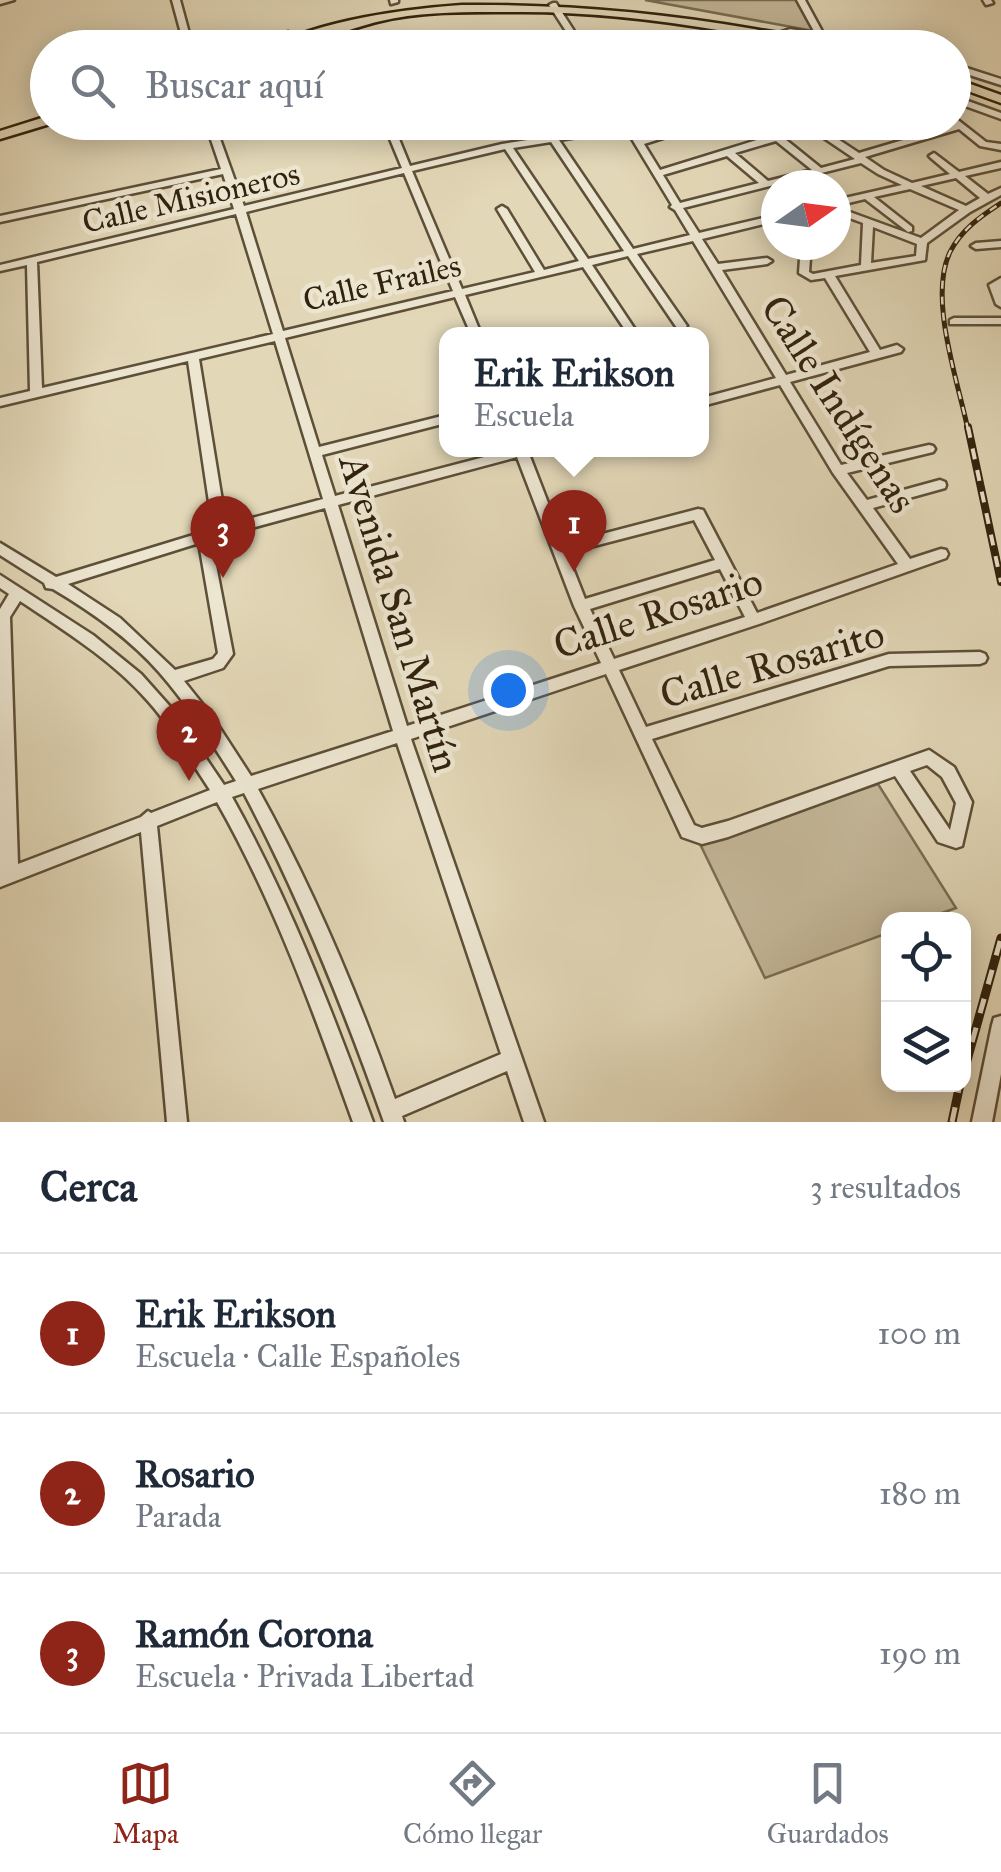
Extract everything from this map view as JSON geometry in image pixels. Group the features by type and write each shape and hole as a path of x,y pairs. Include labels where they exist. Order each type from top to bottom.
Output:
{"highway":[{"path":"514,0 731,30"},
{"path":"303,30 396,1"},
{"path":"335,30 446,8 553,5"},
{"path":"971,89 1001,100"},
{"path":"0,123 30,114"},
{"path":"0,135 30,126"}],"street":[{"path":"176,0 184,30"},
{"path":"801,0 817,30"},
{"path":"0,2 12,3"},
{"path":"553,5 569,30"},
{"path":"971,72 1001,82"},
{"path":"971,105 1001,116"},
{"path":"971,134 988,147 1001,146"},
{"name":"Avenida San Martín","path":"215,140 402,736 534,1122"},
{"path":"395,140 473,327"},
{"name":"Calle Misioneros","path":"0,268 536,140"},
{"path":"552,140 681,326"},
{"path":"638,142 645,140"},
{"path":"656,174 772,140"},
{"path":"780,140 817,170"},
{"path":"833,140 912,186 966,210"},
{"path":"821,170 910,140"},
{"name":"Calle Indígenas","path":"638,142 838,470 907,565"},
{"path":"507,146 628,327"},
{"path":"730,153 761,180"},
{"path":"934,156 986,198"},
{"path":"851,201 1001,165"},
{"path":"0,219 226,171"},
{"path":"675,207 761,185"},
{"path":"922,242 966,210 1001,191"},
{"path":"867,196 908,229"},
{"path":"502,209 542,273"},
{"path":"851,214 922,242"},
{"name":"Calle Frailes","path":"0,402 761,221"},
{"path":"866,266 868,223"},
{"path":"805,260 804,273 811,277 921,258 922,242"},
{"path":"976,246 1001,244"},
{"path":"32,261 36,393"},
{"path":"714,268 767,261"},
{"path":"828,274 877,354"},
{"path":"998,281 1001,304"},
{"path":"954,322 1001,322"},
{"path":"709,400 897,349"},
{"path":"171,678 218,664 226,654 193,356"},
{"path":"315,452 439,420"},
{"path":"838,470 929,450"},
{"path":"51,584 212,534 498,457"},
{"path":"526,457 581,606 688,831 702,836 898,767 929,757 948,772 964,802 956,840 944,836 898,767"},
{"path":"864,506 940,486"},
{"path":"559,550 698,514 754,620"},
{"path":"0,548 115,622 171,678 209,726 248,784 337,972 392,1116 513,1059"},
{"name":"Calle Rosario","path":"5,877 148,819 248,784 754,620 941,554"},
{"path":"581,606 724,563"},
{"path":"0,581 136,678 174,722 222,793 263,868 316,993 363,1122"},
{"path":"5,877 3,617 17,593"},
{"name":"Calle Rosarito","path":"643,735 889,660 980,658"},
{"path":"148,819 177,1122"},
{"path":"982,1122 1000,1030"}],"shaded area":[{"path":"645,0 801,0 818,30"},
{"path":"878,784 956,908 945,912 881,912 881,936 765,978 700,844"}],"railway":[{"path":"968,430 943,316 944,271 960,237 1001,203"},
{"path":"968,427 1001,582"},
{"path":"971,1046 1001,938"},
{"path":"952,1122 958,1092"}],"place":[{"name":"Erik Erikson","path":"574,572"},
{"name":"Ramón Corona","path":"223,578"},
{"name":"Rosario","path":"189,781"}]}
